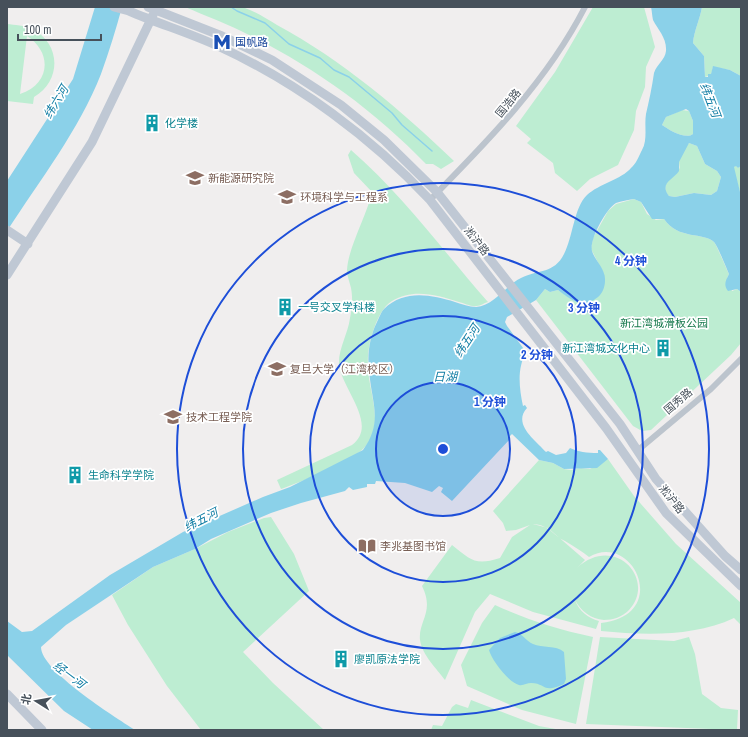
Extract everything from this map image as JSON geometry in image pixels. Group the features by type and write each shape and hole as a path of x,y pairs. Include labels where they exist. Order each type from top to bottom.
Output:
{"main road":[{"name":"淞沪路","path":"114,7 129,11 219,47 291,86 377,149 430,200 606,428 666,513 741,586"},
{"name":"淞沪路","path":"153,8 247,47 297,75 341,105 384,140 437,192 504,279 620,424 656,478 676,503 725,556 741,570"},
{"path":"7,275 92,142 151,20 153,8"},
{"path":"9,231 28,244"},
{"name":"国秀路","path":"627,458 637,451"},
{"path":"7,694 42,730"},
{"path":"7,701 36,730"}],"street":[{"name":"国浩路","path":"430,200 499,129 542,76 585,7"},
{"name":"国秀路","path":"637,451 711,389 741,359"}],"green space":[{"path":"185,7 240,7 265,18 325,54 348,70 413,123 454,161 441,169 433,164 426,164 365,108 297,61 249,35"},
{"path":"593,7 644,7 655,47 646,67 645,87 636,111 634,130 618,165 590,179 577,191 555,173 553,163 527,143 531,139 516,126 555,72"},
{"path":"702,7 741,7 741,76 730,70 713,67 711,75 705,77 704,56 693,43"},
{"path":"7,24 20,25 32,29 42,35 48,43 53,52 53,72 50,82 34,97 33,104 7,101","holes":["27,36 41,51 44,59 42,76 30,89 20,94"]},
{"path":"682,110 689,111 693,121 693,134 690,136 678,134 662,125 666,117"},
{"path":"689,143 697,146 705,164 717,171 721,177 717,191 711,195 694,193 675,197 669,196 665,188 666,184 668,180 679,170 680,157"},
{"path":"351,150 370,167 405,204 488,302 478,306 472,306 434,295 417,294 400,297 389,303 382,311 376,323 369,351 368,368 375,421 374,431 370,440 363,449 348,459 312,477 281,489 277,480 352,445 359,437 362,427 361,417 357,406 346,385 339,365 340,353 349,324 352,307 352,292 347,272 348,261 372,192 354,173 348,155"},
{"path":"736,165 738,168 741,166 741,196 734,171 734,167"},
{"name":"新江湾城滑板公园","path":"634,199 641,202 647,214 656,220 664,219 676,230 683,233 704,237 714,242 729,274 727,278 732,291 737,289 741,292 741,343 731,355 651,430 642,431 633,426 536,300 545,289 550,292 558,290 574,301 591,303 604,274 591,249 593,238 608,211 616,204"},
{"path":"608,459 634,496 676,544 741,603 741,625 734,618 702,629 686,632 651,634 601,631 601,623 623,617 635,606 640,592 638,577 631,564 619,555 605,552 589,557 559,537 585,560 577,568 591,559 605,556 618,558 628,565 635,574 638,586 636,598 629,610 623,615 614,619 604,620 587,614 580,608 575,600 579,608 584,614 599,621 596,629 533,612 490,594 475,612 445,680 430,662 421,646 421,627 427,610 426,595 422,586 452,545 474,560 485,561 500,558 512,537 530,525 516,530 506,531 503,523 493,511 539,460 553,463 564,469 571,470 581,468 590,469"},
{"path":"271,517 294,554 309,591 243,652 273,683 324,730 201,730 167,686 128,625 112,595 153,567 195,549 228,532 264,518"},
{"path":"495,605 543,624 593,637 576,724 522,710 467,686 461,665 482,623"},
{"path":"600,637 674,641 689,637 695,654 702,694 721,708 738,710 737,730 586,724"},
{"path":"471,700 539,726 561,730 431,730 433,725 442,726 452,707 456,704 468,708"}],"water":[{"path":"95,7 122,7 101,74 82,115 7,231 7,181 73,79"},
{"path":"651,7 702,7 693,43 704,56 705,77 708,77 708,74 711,74 713,66 730,70 741,76 741,166 738,168 736,166 734,167 741,196 741,292 737,289 728,291 726,289 726,282 729,274 714,242 704,237 683,233 676,230 664,219 652,219 641,202 634,199 618,202 612,206 599,225 593,240 592,251 605,277 604,288 599,296 593,301 582,303 572,300 558,290 550,292 545,289 536,300 507,317 505,322 507,326 526,352 521,365 520,378 523,406 525,405 527,408 523,414 522,420 527,432 546,452 548,451 556,455 566,453 570,448 590,453 598,453 598,450 600,450 608,459 597,468 564,469 553,463 539,460 512,434 509,437 510,439 452,501 441,492 443,488 439,486 432,492 405,483 376,481 375,484 367,484 367,487 353,490 349,487 345,491 271,513 211,539 195,549 153,567 66,625 41,647 44,657 65,680 96,704 135,730 93,730 64,711 7,655 7,621 22,632 32,631 110,575 183,532 263,497 290,487 363,450 373,430 375,420 368,357 375,327 384,309 401,298 418,295 437,297 476,307 482,306 489,303 515,281 528,275 551,268 556,265 564,254 570,239 576,214 587,195 627,172 636,162 644,146 646,114 654,73 666,51 664,38 653,20","holes":["686,109 689,111 693,121 693,134 690,136 682,135 673,132 662,125 666,117","689,143 697,146 705,164 717,171 721,177 717,191 711,195 694,193 675,197 669,196 666,192 666,185 679,171 679,162"]},
{"path":"515,632 533,644 557,648 564,652 566,679 564,684 557,687 548,688 536,683 519,685 510,680 497,665 489,650 500,638"}],"waterway":[{"path":"231,7 265,23 289,44 320,58 334,70 349,77 392,113 402,125 432,151"}],"place":[{"name":"国帆路","path":"222,42"},
{"name":"化学楼","path":"152,123"},
{"name":"新能源研究院","path":"195,178"},
{"name":"环境科学与工程系","path":"287,197"},
{"name":"一号交叉学科楼","path":"285,307"},
{"name":"新江湾城文化中心","path":"663,348"},
{"name":"复旦大学（江湾校区）","path":"277,369"},
{"name":"技术工程学院","path":"173,417"},
{"name":"生命科学学院","path":"75,475"},
{"name":"李兆基图书馆","path":"367,546"},
{"name":"廖凯原法学院","path":"341,659"}],"water label":[{"name":"纬五河","path":"710,100"},
{"name":"纬六河","path":"56,102"},
{"name":"纬五河","path":"467,341"},
{"name":"日湖","path":"445,377"},
{"name":"纬五河","path":"201,520"},
{"name":"经一河","path":"69,675"}]}
